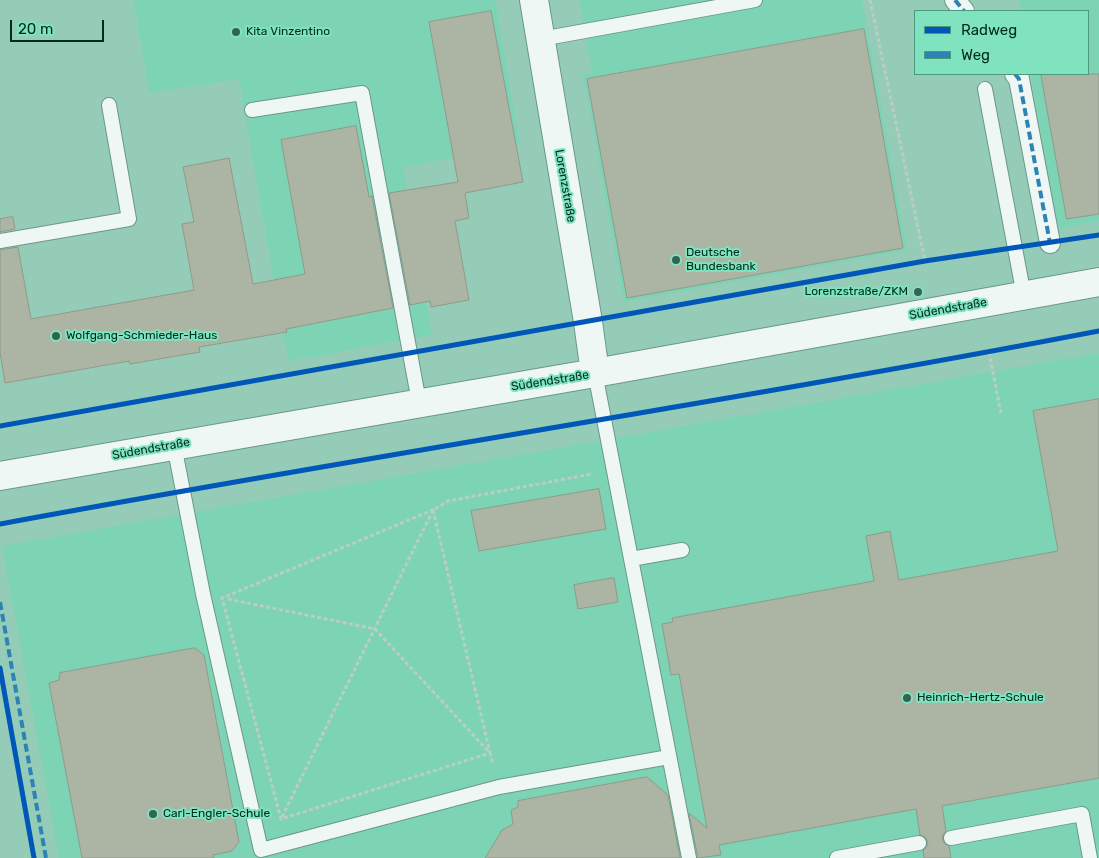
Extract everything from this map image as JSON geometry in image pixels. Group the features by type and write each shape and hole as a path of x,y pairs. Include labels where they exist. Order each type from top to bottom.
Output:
{"street":[{"name":"Lorenzstraße","path":"534,0 596,373"},
{"path":"955,0 963,10"},
{"path":"1016,75 1019,79 1050,243"},
{"name":"Südendstraße","path":"0,476 419,402 596,373 1099,282"}],"lane":[{"path":"540,39 755,0"},
{"path":"985,89 1024,296"},
{"path":"252,110 362,93 419,402"},
{"path":"0,241 129,219 109,105"},
{"path":"596,373 689,858"},
{"path":"174,446 203,594 261,850 499,787 669,757"},
{"path":"631,559 682,550"},
{"path":"951,838 1082,814 1090,858"},
{"path":"837,858 919,844"}],"path":[{"path":"870,0 925,262"},
{"path":"989,352 1001,413"},
{"path":"222,598 433,510 448,501 614,470"},
{"path":"261,850 281,819 433,510"},
{"path":"433,510 499,787"},
{"path":"203,594 375,629 490,753"},
{"path":"222,598 281,819"},
{"path":"281,819 490,753"}],"shaded area":[{"path":"134,0 495,0 520,145 403,167 432,335 288,361 239,79 149,93"},
{"path":"579,0 862,0 907,250 624,302 583,74 592,72"},
{"path":"1019,0 1099,0 1099,221 1057,229 1031,75 1089,75 1089,10 1021,10"},
{"path":"1099,353 1099,858 59,858 2,546"}],"building":[{"path":"491,11 523,182 465,193 469,218 455,221 469,300 431,307 430,301 410,305 389,193 458,182 429,22"},
{"path":"864,29 903,248 627,298 587,79"},
{"path":"1099,74 1099,214 1067,219 1041,75"},
{"path":"356,126 369,197 372,196 393,308 286,329 287,332 199,347 200,352 130,364 129,361 5,383 0,352 0,250 18,247 31,319 194,290 182,224 194,222 183,167 229,158 253,284 305,274 281,140"},
{"path":"13,217 15,229 0,232 0,219"},
{"path":"1099,399 1099,778 942,806 946,831 942,839 949,846 951,858 924,858 923,851 928,842 925,837 920,835 916,809 719,845 721,855 698,858 689,813 707,828 679,674 671,675 662,624 673,622 672,618 874,581 866,536 890,531 899,580 1058,551 1033,411"},
{"path":"599,489 606,529 479,551 471,511"},
{"path":"614,578 618,602 578,609 574,585"},
{"path":"195,648 204,655 239,842 232,851 213,855 214,858 82,858 49,683 59,680 60,673"},
{"path":"647,777 668,795 680,858 485,858 502,830 513,824 511,810 518,807 518,801"}],"marked path":[{"path":"955,0 963,10"},
{"path":"1016,75 1019,79 1050,243"},
{"path":"0,602 46,858"}],"cycle path":[{"path":"0,426 925,261 1099,235"},
{"path":"0,524 962,357 1099,331"},
{"path":"0,668 34,858"}],"place":[{"name":"Kita Vinzentino","path":"236,32"},
{"name":"Deutsche Bundesbank","path":"676,260"},
{"name":"Lorenzstraße/ZKM","path":"918,292"},
{"name":"Wolfgang-Schmieder-Haus","path":"56,336"},
{"name":"Heinrich-Hertz-Schule","path":"907,698"},
{"name":"Carl-Engler-Schule","path":"153,814"}]}
